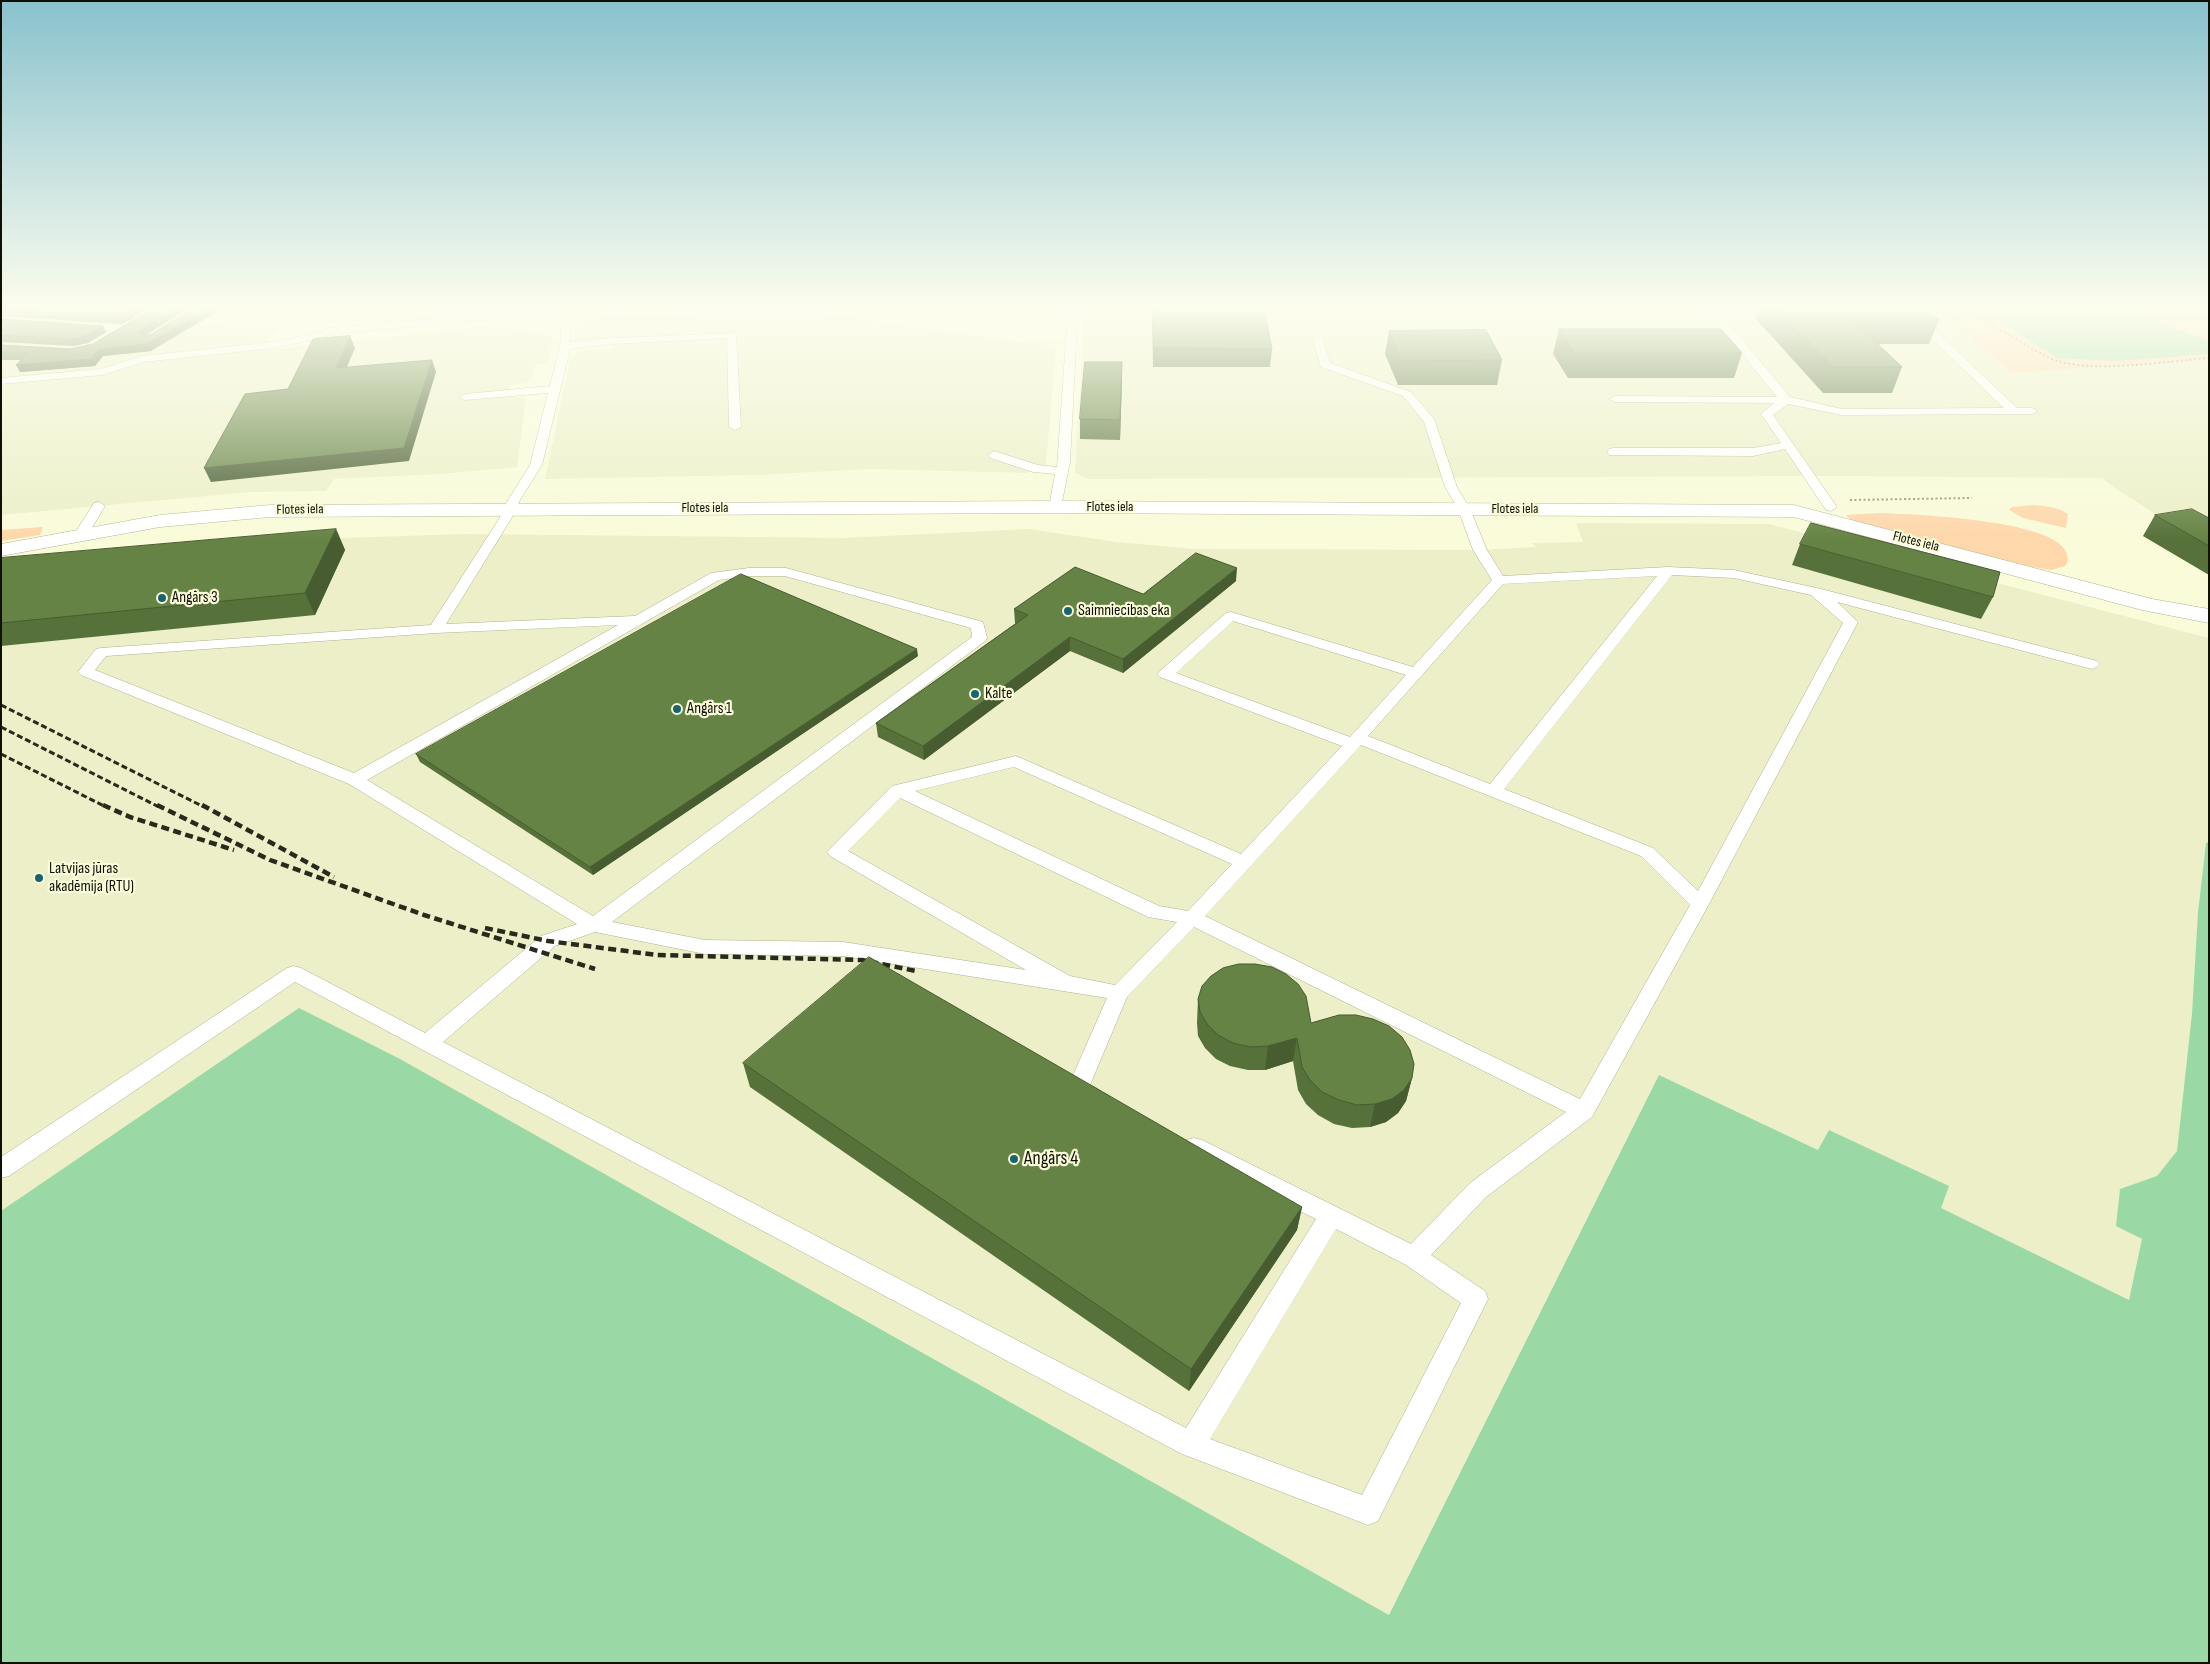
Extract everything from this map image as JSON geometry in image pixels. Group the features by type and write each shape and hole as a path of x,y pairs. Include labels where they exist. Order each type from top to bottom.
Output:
{"street":[{"name":"Flotes iela","path":"1,550 160,522 270,510 1055,507 1794,511 2150,605 2209,616"}],"lane":[{"path":"436,629 536,465 555,386"},
{"path":"734,386 736,427"},
{"path":"1055,507 1064,462 1068,386"},
{"path":"1383,386 1407,394 1430,421 1451,487 1464,509 1480,550 1499,580"},
{"path":"1774,386 1786,400"},
{"path":"1987,386 2014,411"},
{"path":"465,397 554,389"},
{"path":"1614,399 1786,400 1842,412 2032,411"},
{"path":"1786,400 1767,414 1831,507"},
{"path":"1613,452 1753,452 1788,445"},
{"path":"994,456 1037,469 1062,471"},
{"path":"80,536 98,506"},
{"path":"355,780 716,576 749,572 786,572 978,625 980,638 594,926 548,941 427,1043"},
{"path":"1494,791 1668,572"},
{"path":"1104,1102 1078,1089 1119,994 1356,741 1499,580 1668,572 1734,574 1816,592 2092,664"},
{"path":"1414,1257 1478,1190 1584,1111 1700,904 1851,622 1816,592"},
{"path":"1416,673 1231,616 1165,674 1494,791 1648,852 1700,904"},
{"path":"639,620 436,629 101,652 86,672 355,780 594,926 705,946 843,949 1065,983 1119,994"},
{"path":"1065,983 836,852 898,790 1016,761 1244,862"},
{"path":"898,790 1155,912 1192,918 1584,1111"},
{"path":"1,1169 294,973 1191,1445 1368,1511 1476,1299 1414,1257 1174,1137"},
{"path":"1191,1445 1331,1216"}],"shaded area":[{"path":"1,386 510,386 508,396 526,398 517,467 441,474 334,479 326,491 251,492 1,515"},
{"path":"565,386 1053,386 1046,465 1027,473 869,469 758,475 545,479"},
{"path":"1080,386 2209,386 2209,575 2143,536 2179,529 2102,478 1829,476 1089,479 1075,473"},
{"path":"2033,505 2056,508 2068,514 2066,528 2023,518 2009,510 2012,507"},
{"path":"1881,513 1950,517 2011,526 2037,533 2056,541 2066,552 2068,561 2065,566 2051,570 2033,567 1852,522 1846,515"},
{"path":"1576,523 1769,524 2209,638 2209,842 2206,843 2198,912 2192,1013 2177,1151 2157,1176 2129,1300 1940,1208 1948,1186 1829,1130 1819,1150 1659,1075 1389,1615 657,1203 518,1127 1,1211 1,573 193,543 465,534 844,538 1029,529 1116,542 1194,549 1480,550 1537,547 1532,543 1583,542"},
{"path":"43,527 40,535 1,541 1,530"},
{"path":"2209,842 2209,1663 1,1663 1,1211 299,1008 400,1059 1389,1615 1659,1075 1818,1150 1829,1130 1949,1186 1941,1208 2129,1300 2142,1239 2116,1226 2120,1189 2157,1176 2177,1151 2192,1013 2198,912 2206,843"}],"building":[{"path":"290,386 424,386 404,448 204,468 245,394 288,389"},
{"path":"1083,386 1121,386 1120,420 1080,419"},
{"path":"2192,509 2209,518 2209,546 2155,515"},
{"path":"1811,523 2000,572 1993,597 1800,544"},
{"name":"Angārs 3","path":"336,529 305,593 1,623 1,558"},
{"path":"1196,553 1237,568 1123,659 1070,637 923,746 876,723 1028,615 1014,609 1075,567 1143,594"},
{"name":"Angārs 1","path":"741,574 917,649 590,867 416,754"},
{"name":"Angārs 4","path":"869,957 1302,1207 1191,1369 743,1063"},
{"path":"1239,964 1272,967 1286,974 1298,984 1306,996 1311,1023 1339,1015 1356,1015 1373,1019 1389,1026 1402,1037 1410,1050 1414,1064 1412,1078 1404,1090 1392,1099 1375,1104 1357,1105 1339,1100 1322,1092 1310,1080 1302,1067 1297,1038 1268,1046 1250,1047 1233,1043 1218,1035 1207,1024 1200,1012 1198,999 1202,986 1211,976 1223,968"}],"railway":[{"path":"1,705 204,807"},
{"path":"1,727 159,807"},
{"path":"1,754 106,807"},
{"path":"103,805 130,817 234,850"},
{"path":"157,805 270,860 424,915 595,969"},
{"path":"202,805 334,877"},
{"path":"485,928 548,941 657,955 862,960 916,971"}],"place":[{"name":"Angārs 3","path":"162,598"},
{"name":"Saimniecības eka","path":"1068,611"},
{"name":"Kalte","path":"975,694"},
{"name":"Angārs 1","path":"677,709"},
{"name":"Latvijas jūras akadēmija (RTU)","path":"39,878"},
{"name":"Angārs 4","path":"1014,1159"}]}
